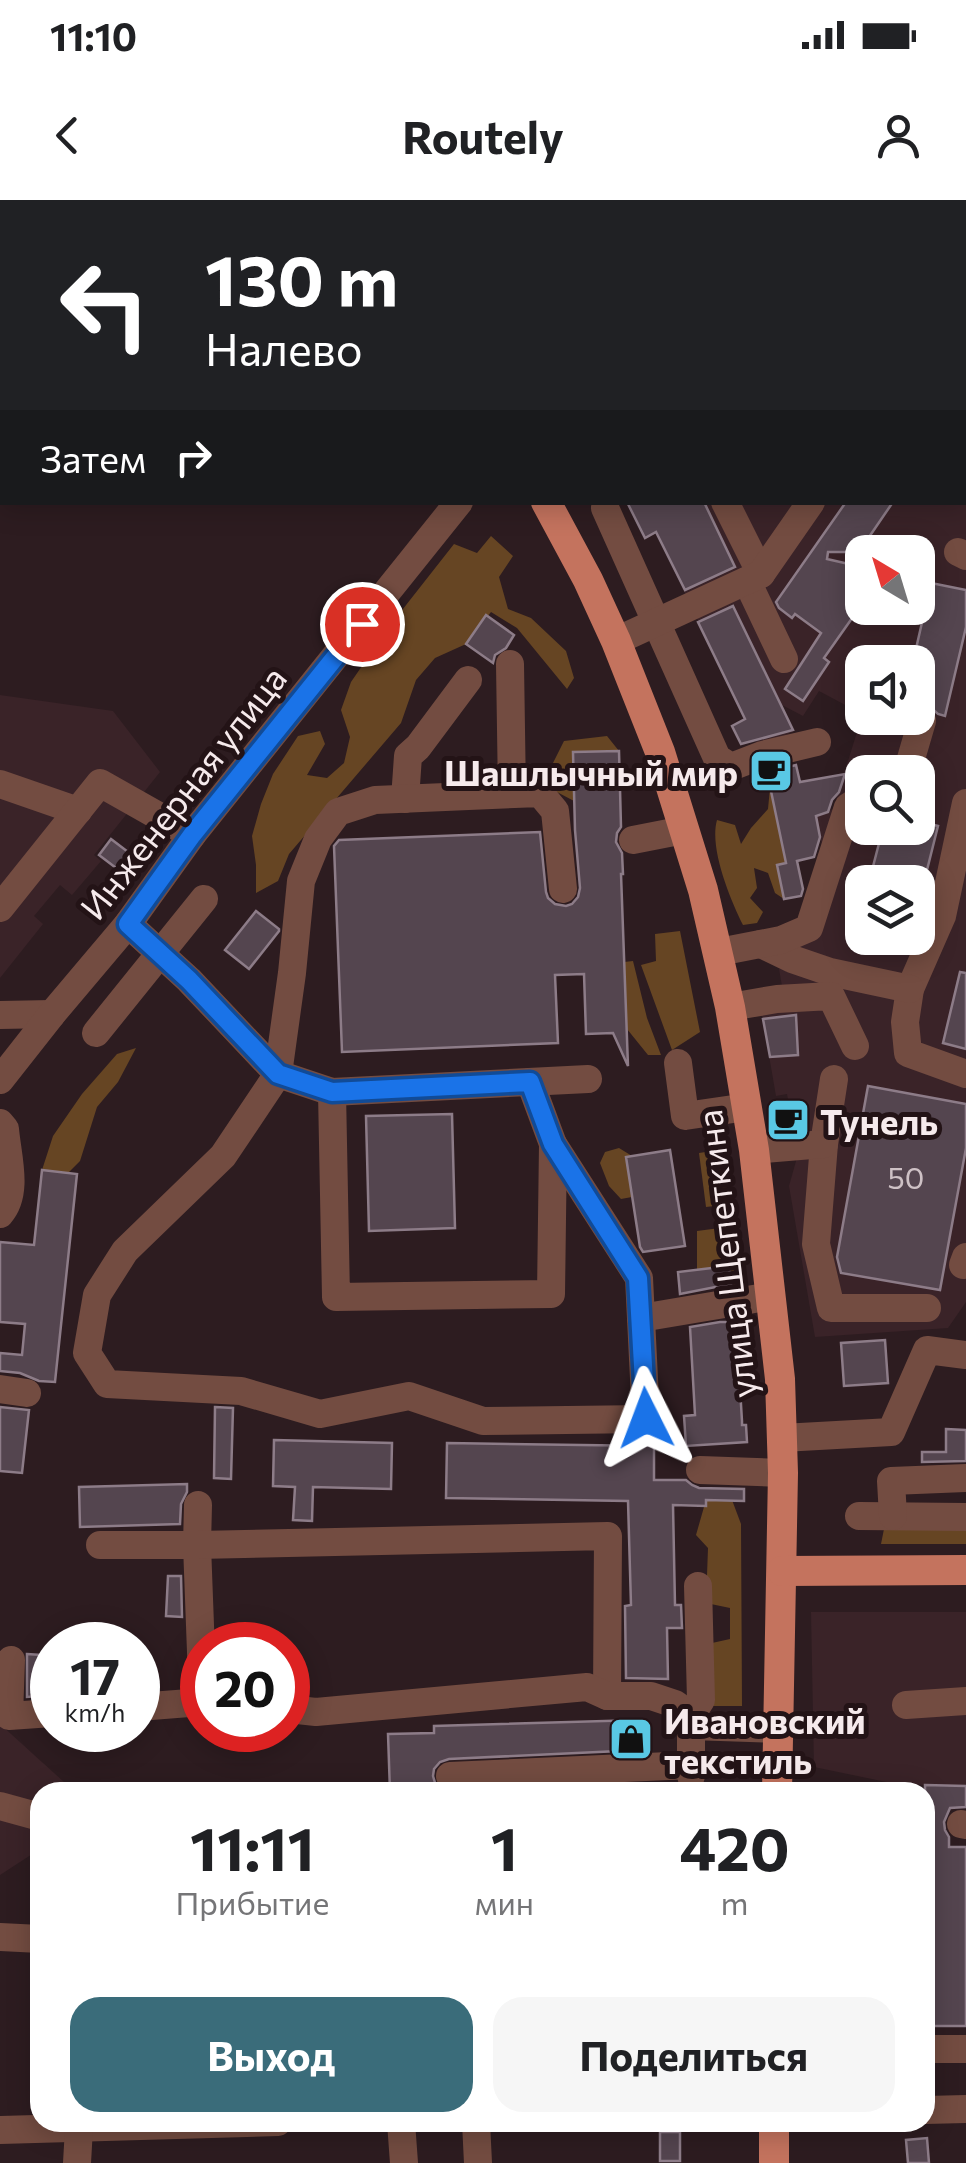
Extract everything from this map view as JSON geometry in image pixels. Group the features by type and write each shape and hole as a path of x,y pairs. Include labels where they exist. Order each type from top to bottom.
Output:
{"main road":[{"name":"улица Щепеткина","path":"548,505 616,640 660,752 703,890 730,1007 754,1150 780,1379 783,1473 776,1782"},
{"path":"782,1571 966,1570"},
{"path":"774,2132 774,2163"}],"street":[{"name":"Инженерная улица","path":"0,1080 128,924 192,835 457,505"},
{"path":"726,505 784,659"},
{"path":"616,640 754,578 809,505"},
{"path":"605,508 716,758 732,767 762,754 817,742"},
{"path":"510,664 512,794"},
{"path":"405,798 408,756 468,680"},
{"path":"0,908 100,783 192,835"},
{"path":"0,784 78,812"},
{"path":"530,1082 553,1144 638,1278 646,1418 483,1421 409,1396 320,1414 241,1391 108,1384 87,1354 97,1295 126,1251 222,1156 278,1074 301,880 318,839 338,812 376,800 540,793 555,811 563,888"},
{"path":"966,803 954,918 910,989 905,1022 908,1054 966,1074"},
{"path":"719,952 791,937 809,928 845,816"},
{"path":"632,840 684,830"},
{"path":"761,944 796,915 810,888 810,866"},
{"path":"96,1033 204,899"},
{"path":"128,924 189,980 278,1074 332,1092 588,1078"},
{"path":"761,944 830,972 910,989"},
{"path":"730,1007 830,996 855,1046"},
{"path":"0,1015 52,1014"},
{"path":"678,1063 685,1116 747,1107"},
{"path":"834,1078 816,1244 830,1308 927,1308"},
{"path":"332,1092 336,1297 550,1294 553,1144"},
{"path":"0,1123 10,1183 6,1208 0,1214"},
{"path":"754,1150 824,1144"},
{"path":"640,1318 771,1296"},
{"path":"782,1438 891,1432 927,1350 966,1354"},
{"path":"700,1470 783,1473"},
{"path":"893,1516 891,1481 966,1478"},
{"path":"198,1505 200,1622"},
{"path":"859,1516 966,1517"},
{"path":"100,1544 608,1536 607,1696"},
{"path":"450,1776 691,1771 691,1721 701,1700 698,1586"},
{"path":"11,1660 8,1716 30,1714"},
{"path":"310,1711 587,1687 607,1696 651,1696 675,1704 691,1721 777,1729"},
{"path":"906,1704 966,1701"},
{"path":"0,1806 30,1814"},
{"path":"0,1936 30,1938"},
{"path":"935,2050 966,2048"},
{"path":"935,2110 966,2109"},
{"path":"0,2130 30,2128"},
{"path":"68,2132 77,2163"},
{"path":"402,2132 404,2163"},
{"path":"476,2132 478,2163"}],"shaded area":[{"path":"643,505 966,505 966,1302 948,1328 815,1337 789,1186 798,1154 787,1094 776,1096 761,1009 783,992 779,969 793,966 797,924 824,855 816,816 833,809 845,771 845,845 935,845 935,755 850,755 856,735 935,735 935,645 845,645 845,705 819,691 803,716 782,705 794,731 759,748"},
{"path":"491,536 513,556 499,577 508,609 531,618 566,651 574,678 567,689 517,628 491,612 466,644 435,658 416,680 401,723 289,854 278,881 256,893 252,836 273,774 298,736 320,731 325,744 307,775 327,778 344,763 350,737 341,710 351,682 454,544 477,553"},
{"path":"0,695 113,711 160,772 94,855 101,861 72,895 60,885 34,916 43,924 0,978"},
{"path":"607,736 619,751 573,753 574,801 555,791 551,767 564,741"},
{"path":"770,788 786,863 777,865 784,899 775,893 768,873 754,868 757,888 750,898 763,912 757,923 743,925 718,859 717,820 735,825 741,844 768,809"},
{"path":"680,931 700,1032 672,1050 641,965 656,961 655,934"},
{"path":"633,961 661,1055 648,1055 627,1029 624,962"},
{"path":"136,1048 118,1082 97,1107 80,1161 68,1173 42,1170 53,1136 82,1094 117,1054"},
{"path":"619,1148 632,1156 626,1158 632,1197 621,1199 609,1186 600,1163 605,1152"},
{"path":"725,1149 731,1204 706,1207 699,1153"},
{"path":"735,1226 744,1285 731,1284 729,1267 697,1270 697,1231"},
{"path":"706,1500 732,1500 741,1524 742,1706 712,1706 712,1643 730,1639 730,1608 706,1603 708,1548 696,1535"},
{"path":"884,1529 966,1529 966,1544 881,1544"},
{"path":"811,1612 966,1612 966,1786 886,1782 814,1767"},
{"path":"0,1724 64,1782 30,1782 30,1856 0,1875"}],"building":[{"path":"628,505 705,505 735,567 685,590 656,532 645,538"},
{"path":"844,505 891,505 870,535 845,535 845,552 828,552 827,559 845,563 847,625 824,658 829,662 803,701 785,689 821,633 795,614 792,618 776,602"},
{"path":"935,584 966,590 966,627 945,716 935,711 935,645 917,645 921,625 935,625"},
{"path":"733,606 793,730 741,744 732,726 745,719 698,622"},
{"path":"486,615 514,635 506,648 495,655 493,663 466,644"},
{"path":"619,751 621,827 616,842 622,853 628,1066 613,1033 586,1034 584,974 555,975 558,1043 342,1052 334,846 339,840 540,832 548,898 566,906 578,897 580,888 573,752"},
{"path":"796,765 800,782 845,774 828,812 816,816 820,837 814,857 797,861 801,896 784,899 777,865 786,863 767,772"},
{"path":"111,839 132,855 120,871 99,855"},
{"path":"879,845 933,845 928,865 873,865"},
{"path":"256,911 279,931 249,969 225,950"},
{"path":"960,972 966,973 966,1049 943,1043"},
{"path":"796,1015 798,1055 770,1057 763,1019"},
{"path":"868,1086 966,1104 966,1148 940,1290 841,1273 837,1257"},
{"path":"452,1114 455,1228 369,1231 366,1116"},
{"path":"670,1150 685,1246 643,1252 626,1157"},
{"path":"42,1170 77,1174 55,1382 0,1371 0,1353 22,1355 25,1324 0,1322 0,1242 34,1245"},
{"path":"729,1266 731,1284 680,1294 678,1272"},
{"path":"736,1322 742,1425 746,1425 747,1442 686,1446 684,1416 695,1415 690,1327"},
{"path":"885,1340 888,1383 844,1386 841,1343"},
{"path":"0,1407 29,1410 22,1473 0,1471"},
{"path":"215,1407 233,1408 231,1479 214,1478"},
{"path":"946,1429 966,1430 966,1461 922,1462 922,1452 946,1452"},
{"path":"274,1440 392,1443 391,1489 313,1487 312,1521 293,1520 295,1487 273,1486"},
{"path":"447,1443 654,1446 654,1480 686,1480 699,1488 744,1489 744,1501 706,1500 706,1506 673,1505 675,1605 681,1605 682,1628 667,1628 668,1679 626,1678 625,1606 631,1605 628,1501 446,1498"},
{"path":"187,1484 180,1524 80,1527 79,1487"},
{"path":"168,1576 181,1576 182,1617 166,1616"},
{"path":"27,1654 30,1697 27,1697"},
{"path":"639,1720 640,1750 449,1759 434,1769 435,1782 390,1782 388,1734 434,1733 434,1726"},
{"path":"935,1785 966,1786 966,1807 950,1808 944,1822 949,1847 966,1847 966,2026 935,2026"},
{"path":"660,2132 680,2132 680,2161 660,2161"},
{"path":"927,2138 929,2163 908,2163 906,2140"}],"place":[{"name":"Шашлычный мир","path":"771,771"},
{"name":"Тунель","path":"788,1120"},
{"name":"Ивановский текстиль","path":"631,1739"}],"route":[{"path":"362,624 192,835 128,924 189,980 278,1074 332,1092 530,1082 553,1144 638,1278 646,1418"}]}
